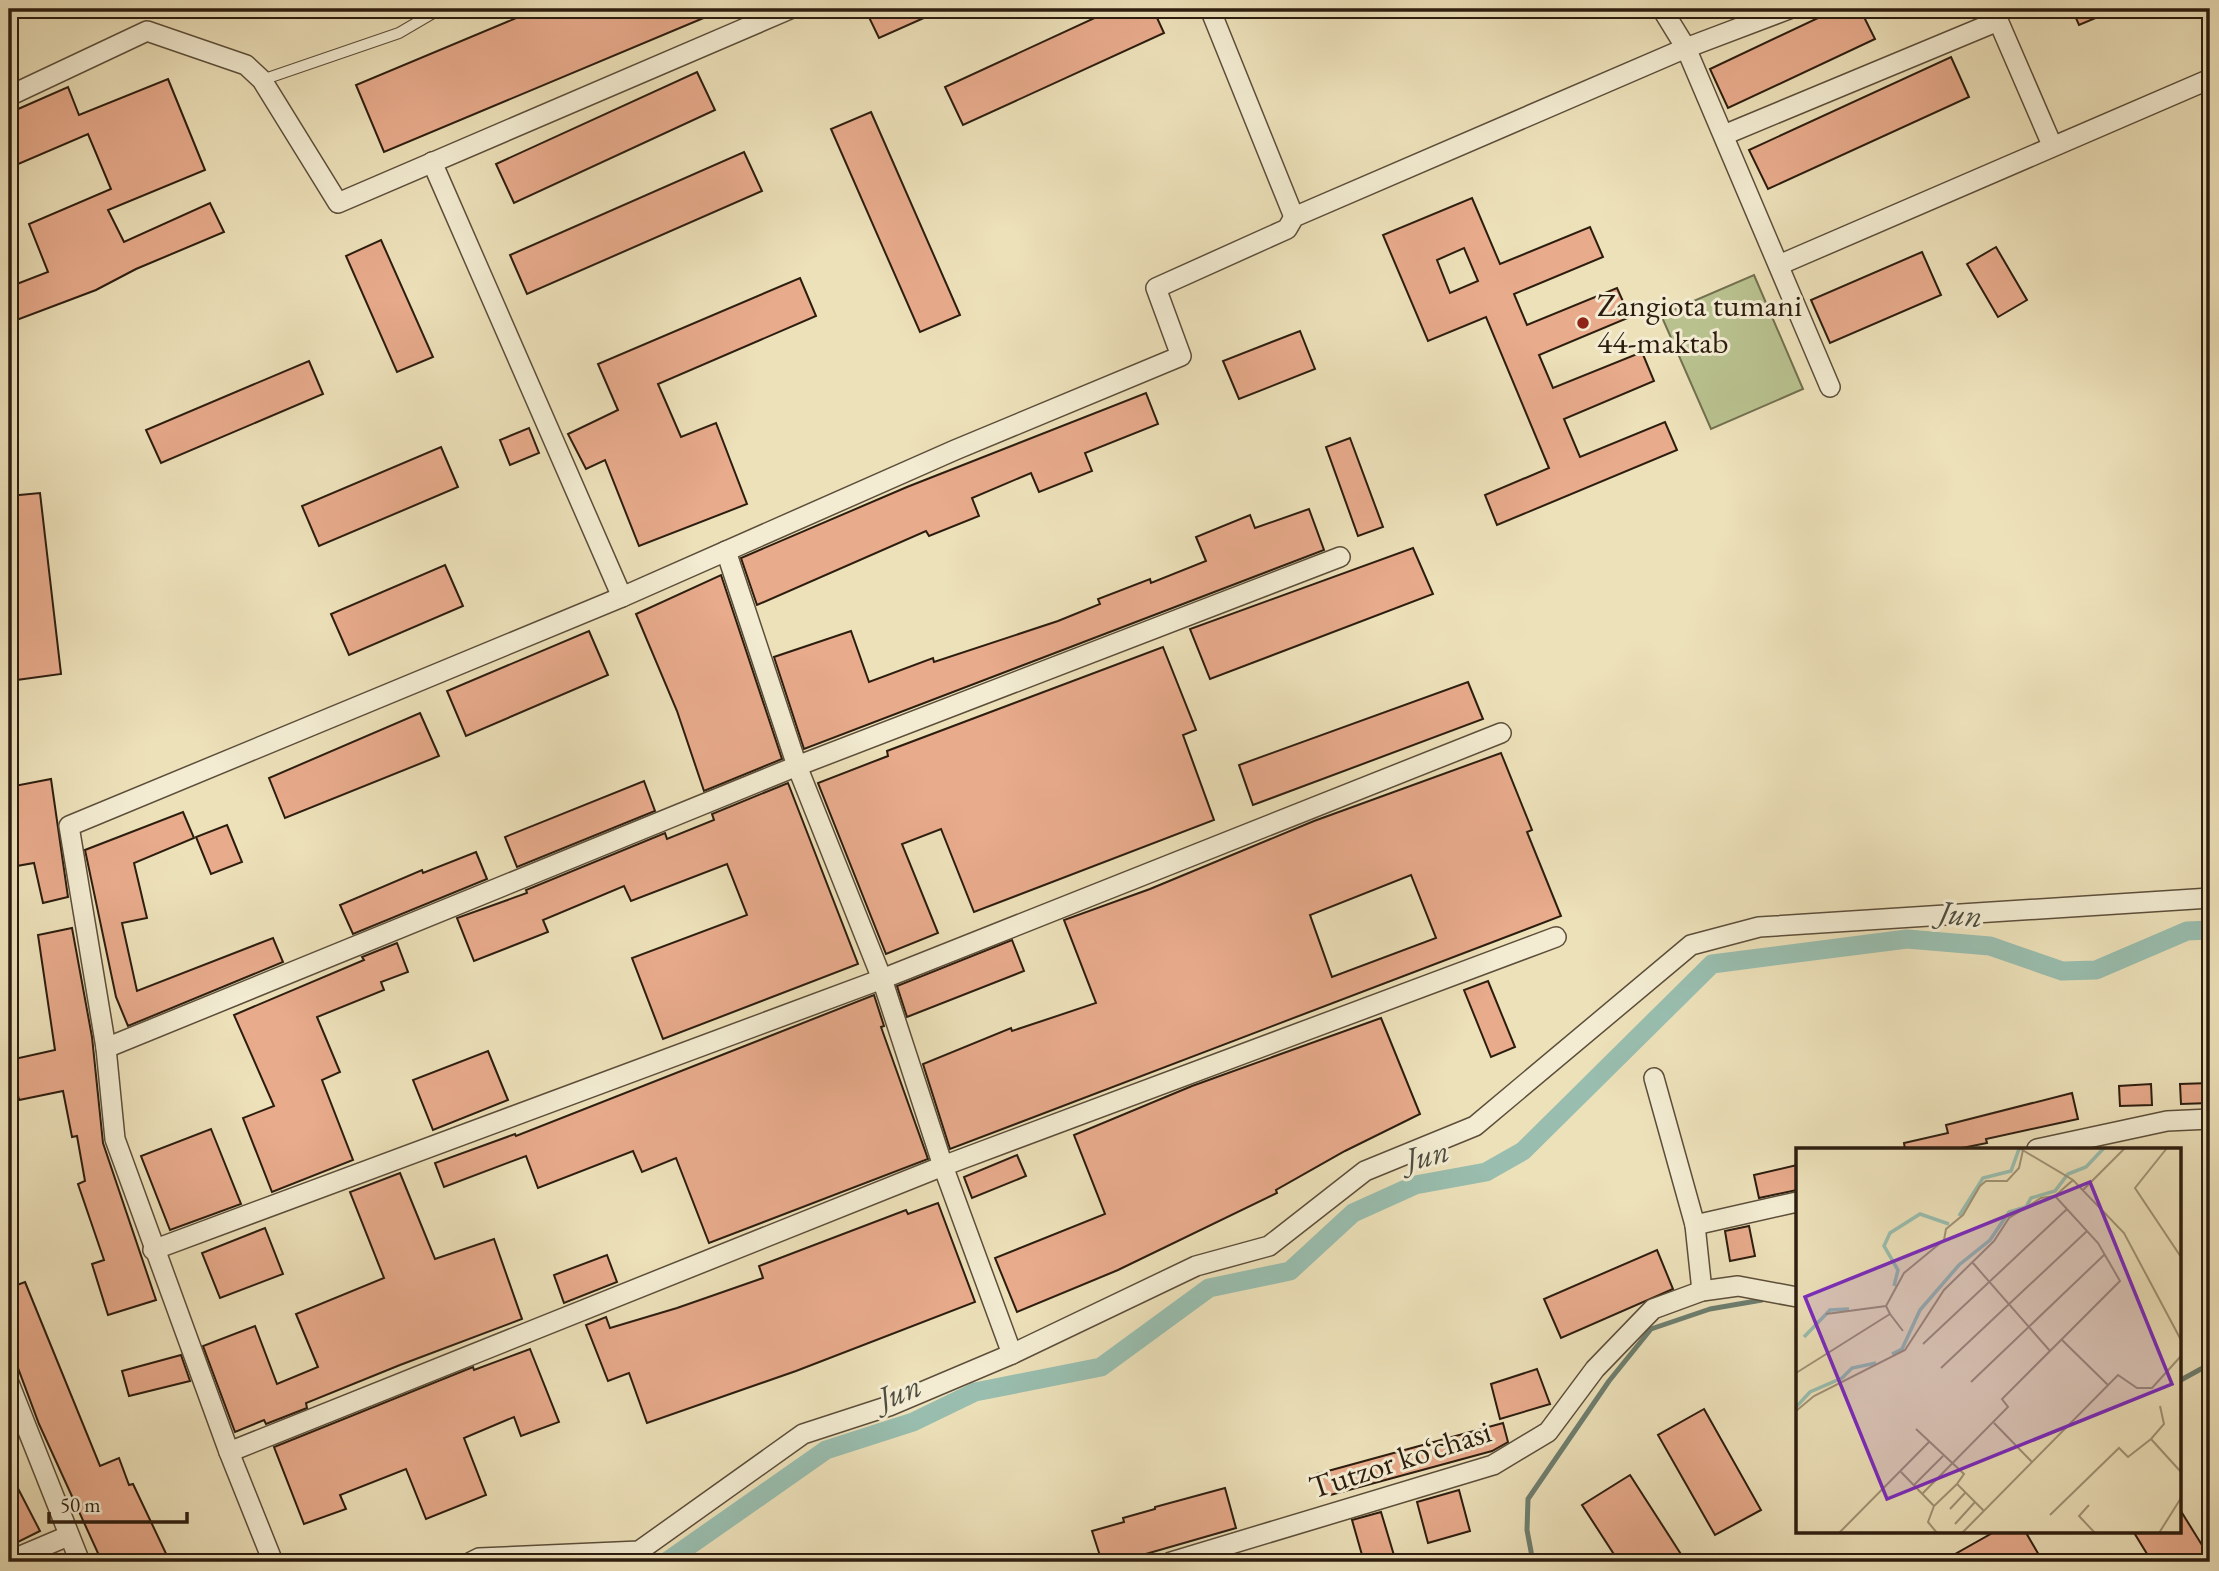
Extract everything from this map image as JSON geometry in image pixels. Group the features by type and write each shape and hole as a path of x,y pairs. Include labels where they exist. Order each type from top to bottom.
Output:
{"street":[{"path":"9,96 147,31 246,65 262,80 338,203 790,9"},
{"path":"1210,9 1294,217"},
{"path":"1662,9 1686,48 1830,387"},
{"path":"273,1562 153,1250 115,1139 106,1048 69,827 622,597 955,450 1181,356 1156,288 1287,229 1294,217 1686,48 1789,9"},
{"path":"1724,135 1996,15 2052,145"},
{"path":"1779,265 2210,79"},
{"path":"432,162 622,597"},
{"path":"726,551 797,766 882,979 943,1166 1012,1354"},
{"path":"106,1048 797,766 1340,557"},
{"path":"153,1250 882,979 1501,733"},
{"path":"471,1562 479,1558 639,1551 803,1434 889,1406 1012,1354 1196,1266 1269,1246 1365,1171 1475,1126 1691,946 1759,927 2210,898"},
{"path":"229,1452 943,1166 1556,937"},
{"path":"1654,1078 1695,1225 1702,1291"},
{"path":"2042,1148 2166,1121 2210,1119"},
{"path":"1695,1225 1796,1202"},
{"name":"Tutzor ko‘chasi","path":"1171,1562 1493,1465 1548,1432 1595,1369 1653,1309 1702,1291 1738,1286 1796,1297"},
{"path":"9,1383 80,1562"},
{"path":"9,1561 68,1536"}],"lane":[{"path":"262,80 399,33 440,9"}],"green space":[{"path":"1754,275 1803,389 1711,429 1661,315"}],"building":[{"path":"538,9 725,9 384,152 356,85"},
{"path":"865,9 944,9 879,38"},
{"path":"1114,9 1153,9 1164,33 963,125 945,87"},
{"path":"1837,9 1860,9 1875,39 1728,108 1710,69"},
{"path":"2072,9 2117,9 2079,25"},
{"path":"1951,57 1969,97 1768,189 1749,150"},
{"path":"697,72 715,110 514,203 496,164"},
{"path":"168,79 205,170 108,210 124,242 210,203 224,232 136,269 96,290 14,321 9,308 9,287 48,272 29,224 111,189 88,134 9,168 9,113 68,87 79,115"},
{"path":"871,112 960,315 920,332 831,129"},
{"path":"744,152 762,191 527,294 510,255"},
{"path":"1472,198 1500,264 1590,227 1603,257 1514,294 1527,325 1617,288 1630,317 1539,355 1553,388 1642,352 1654,381 1564,419 1580,457 1665,422 1677,450 1497,525 1485,495 1549,468 1486,317 1428,341 1383,235","holes":["1464,248 1478,281 1450,293 1437,260"]},
{"path":"381,240 433,357 397,372 346,256"},
{"path":"1996,247 2027,300 1998,317 1967,264"},
{"path":"1922,252 1941,295 1830,343 1811,300"},
{"path":"800,278 816,316 658,384 681,437 716,423 747,504 639,546 605,460 586,469 568,434 618,410 598,364"},
{"path":"1300,331 1315,369 1239,399 1223,361"},
{"path":"309,361 323,394 161,463 146,430"},
{"path":"1146,393 1158,424 1085,453 1092,471 1039,492 1031,473 972,498 979,516 929,536 926,531 757,605 741,558 907,487"},
{"path":"529,428 539,453 510,465 500,440"},
{"path":"1350,438 1383,527 1358,536 1326,447"},
{"path":"441,447 458,487 319,546 302,506"},
{"path":"40,493 61,674 9,681 9,496"},
{"path":"1309,509 1324,550 804,749 774,657 851,631 869,682 933,658 934,662 1058,621 1100,604 1098,599 1150,579 1151,583 1206,561 1196,537 1250,515 1255,528"},
{"path":"1413,548 1433,594 1210,679 1190,629"},
{"path":"445,565 463,606 349,655 331,614"},
{"path":"721,575 782,759 704,791 677,711 636,614"},
{"path":"589,631 608,675 466,736 447,691"},
{"path":"1163,647 1196,730 1183,735 1214,820 974,912 941,829 902,844 938,933 886,954 818,783 888,756 887,751"},
{"path":"1468,682 1483,719 1253,805 1239,765"},
{"path":"420,713 439,756 285,818 269,778"},
{"path":"1501,753 1532,830 1527,832 1561,916 950,1149 923,1064 1011,1028 1012,1031 1096,1003 1064,920 1150,889 1314,821","holes":["1411,875 1436,938 1332,977 1310,915"]},
{"path":"51,779 68,897 43,903 34,863 11,867 9,787"},
{"path":"644,781 655,811 517,867 505,837"},
{"path":"788,783 858,964 663,1039 632,958 747,915 727,864 631,901 624,886 543,920 548,932 474,961 457,918 527,893 526,890 665,833 667,839 714,820 712,814"},
{"path":"183,812 194,838 134,863 147,918 122,923 137,991 273,938 283,962 128,1026 116,997 85,850"},
{"path":"227,825 242,862 211,874 196,837"},
{"path":"476,852 487,879 353,934 340,905 422,870 423,873"},
{"path":"72,928 92,1037 103,1143 156,1300 108,1315 92,1264 104,1260 78,1184 85,1181 77,1136 72,1137 63,1091 19,1100 10,1060 55,1050 38,935"},
{"path":"1012,940 1024,971 907,1017 897,986"},
{"path":"397,943 408,972 381,982 384,990 317,1017 340,1072 322,1080 353,1160 272,1192 243,1118 274,1106 234,1015 364,960 362,957"},
{"path":"1488,981 1515,1047 1491,1057 1464,990"},
{"path":"874,995 884,1026 881,1027 928,1159 709,1243 676,1158 642,1172 633,1151 538,1188 526,1156 444,1187 435,1163 515,1134 516,1136"},
{"path":"1381,1018 1420,1114 1345,1151 1276,1190 1277,1193 1118,1270 1017,1312 995,1258 1105,1214 1074,1135 1192,1086"},
{"path":"488,1051 508,1100 433,1130 413,1080"},
{"path":"2210,1083 2210,1103 2181,1104 2180,1084"},
{"path":"2151,1084 2152,1105 2120,1106 2119,1086"},
{"path":"2072,1093 2078,1119 1986,1139 1987,1143 1962,1148 1905,1148 1904,1143 1948,1133 1946,1125"},
{"path":"211,1129 241,1204 170,1230 141,1156"},
{"path":"1017,1155 1026,1176 972,1198 964,1177"},
{"path":"1796,1165 1796,1190 1759,1198 1754,1175"},
{"path":"400,1173 435,1259 494,1239 522,1319 306,1403 307,1408 266,1424 264,1420 235,1432 203,1346 255,1326 277,1384 318,1367 296,1314 384,1278 350,1192"},
{"path":"938,1203 975,1302 796,1371 647,1423 629,1373 608,1381 586,1325 606,1317 610,1328 677,1308 763,1278 759,1266 906,1210 908,1214"},
{"path":"1749,1226 1755,1256 1730,1261 1725,1231"},
{"path":"265,1228 283,1274 220,1298 202,1253"},
{"path":"1657,1250 1673,1289 1561,1338 1544,1299"},
{"path":"607,1255 617,1282 564,1303 554,1275"},
{"path":"25,1282 100,1466 119,1458 129,1485 133,1484 170,1562 102,1562 39,1424 9,1344 9,1288"},
{"path":"530,1349 559,1422 521,1436 514,1417 464,1438 486,1495 426,1519 406,1469 340,1495 346,1509 304,1524 274,1447 473,1367 474,1370"},
{"path":"181,1355 190,1381 129,1396 122,1371"},
{"path":"1537,1369 1550,1404 1500,1419 1491,1384"},
{"path":"1704,1409 1761,1510 1715,1535 1658,1435"},
{"path":"1503,1423 1508,1442 1492,1451 1323,1497 1317,1474"},
{"path":"9,1471 40,1531 14,1544 9,1534"},
{"path":"1630,1475 1686,1562 1619,1562 1582,1505"},
{"path":"1225,1488 1236,1528 1118,1562 1102,1562 1092,1531 1124,1522 1123,1518 1155,1507"},
{"path":"1459,1490 1470,1531 1428,1543 1417,1502"},
{"path":"2180,1510 2210,1562 2152,1562 2134,1532 2180,1532"},
{"path":"1381,1512 1396,1562 1364,1562 1352,1520"},
{"path":"1994,1532 2026,1532 2043,1562 1941,1562"}],"waterway":[{"name":"Jun","path":"666,1562 826,1450 913,1422 975,1392 1101,1367 1209,1288 1290,1271 1353,1213 1415,1185 1486,1172 1523,1151 1712,964 1907,939 1990,946 2062,971 2096,970 2187,931 2210,930"},
{"path":"1533,1562 1527,1530 1528,1499 1609,1381 1651,1329 1710,1309 1762,1300"},
{"path":"2180,1380 2210,1364"}],"railway":[{"path":"9,11 14,9"},
{"path":"323,13 333,9"}],"place":[{"name":"Zangiota tumani 44-maktab","path":"1583,323"}]}
